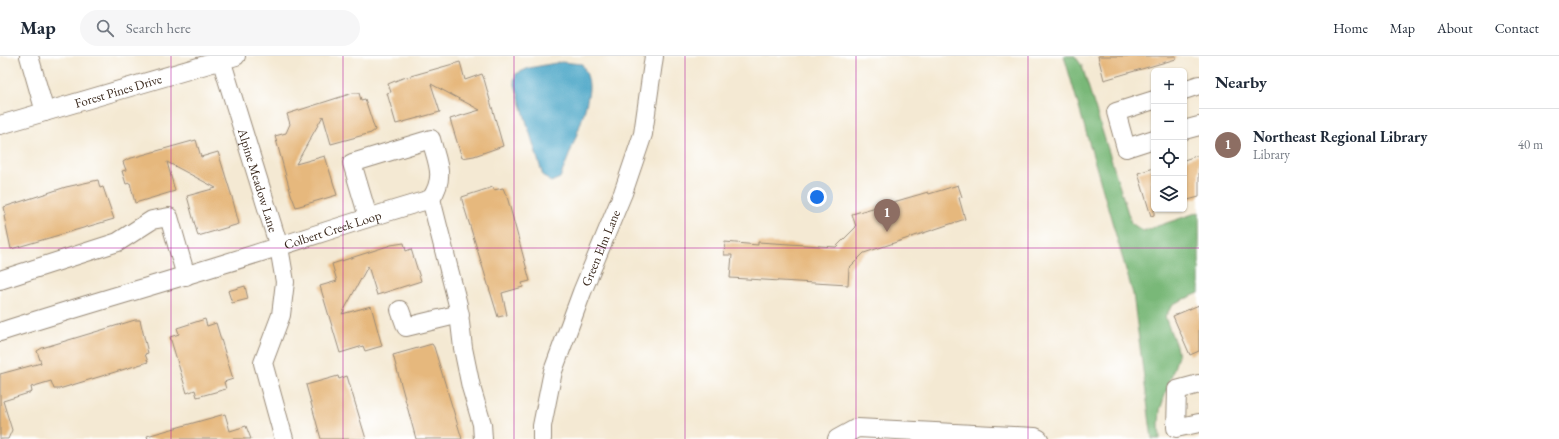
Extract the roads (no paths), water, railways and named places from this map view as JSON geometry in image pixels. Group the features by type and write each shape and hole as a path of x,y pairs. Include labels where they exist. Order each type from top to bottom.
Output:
{"street":[{"path":"29,56 45,112"},
{"name":"Green Elm Lane","path":"542,439 542,426 552,371 582,292 623,193 642,134 654,56"},
{"name":"Forest Pines Drive","path":"0,125 45,112 194,63 226,58"},
{"name":"Alpine Meadow Lane","path":"226,58 280,247 285,282 281,315 263,363 284,439"},
{"path":"1187,89 1199,86"},
{"path":"1151,101 1116,112 1126,148 1151,140"},
{"path":"1187,129 1199,126"},
{"path":"368,217 352,163 431,139 440,172 439,187 431,199 460,314 463,348 482,424 483,439"},
{"name":"Colbert Creek Loop","path":"0,332 80,305 186,276 280,247 368,217 431,199"},
{"path":"0,280 118,242 152,220 169,216 186,276"},
{"path":"400,310 406,327 460,314"},
{"path":"1199,384 1177,390 1176,428 1199,423"},
{"path":"837,439 857,428 1035,437 1039,439"}],"water":[{"path":"561,62 582,64 588,78 589,87 586,107 564,169 560,178 551,182 543,176 514,81 516,74 529,68"}],"place":[{"name":"Northeast Regional Library","path":"887,232"}]}
